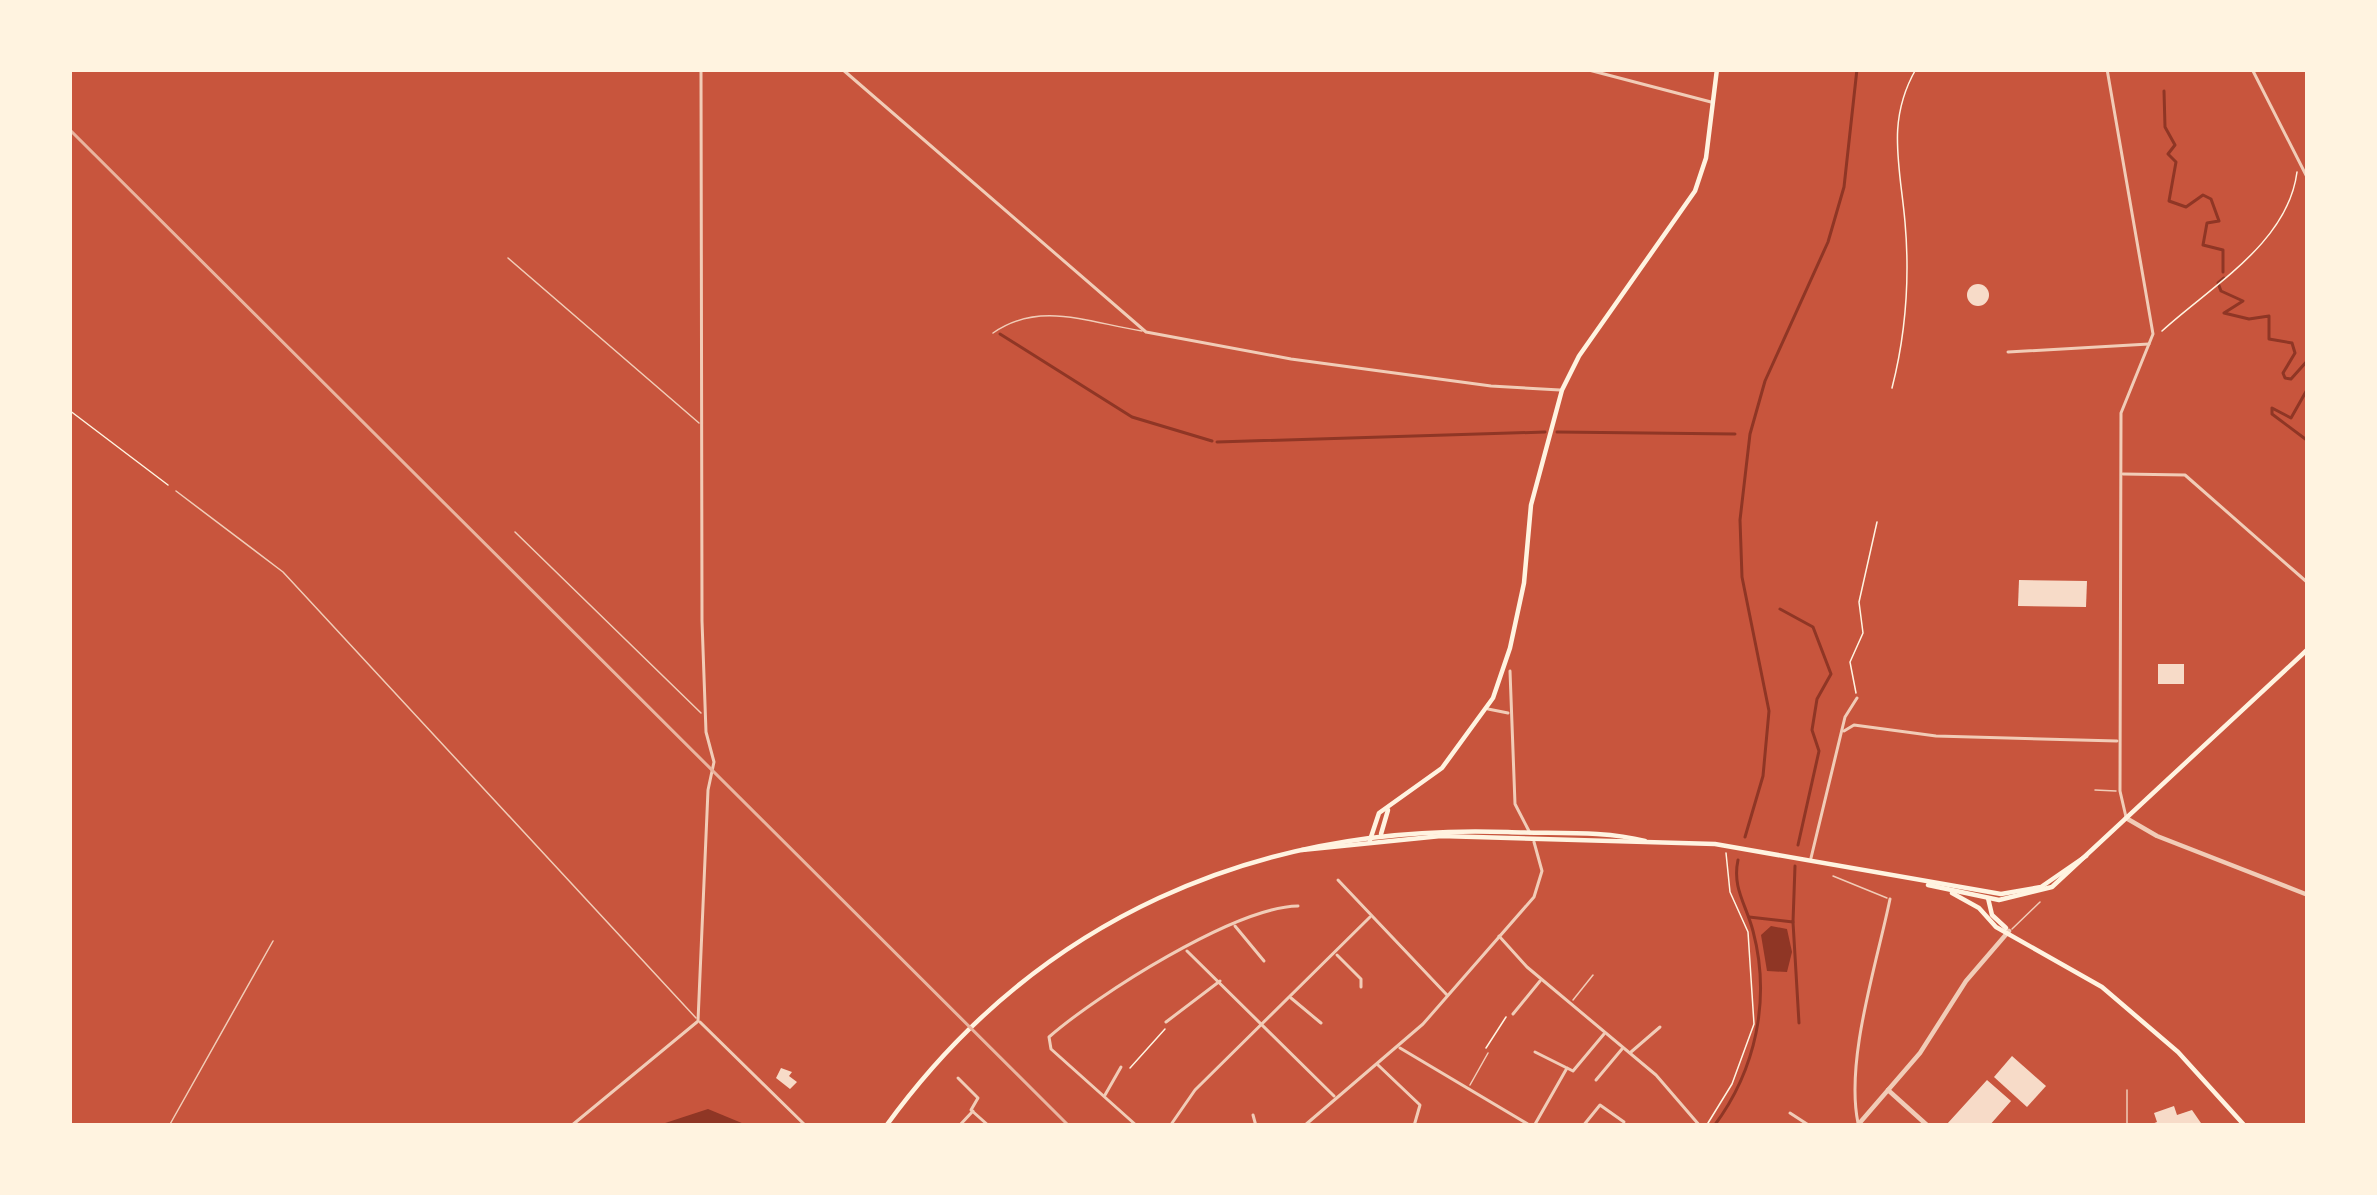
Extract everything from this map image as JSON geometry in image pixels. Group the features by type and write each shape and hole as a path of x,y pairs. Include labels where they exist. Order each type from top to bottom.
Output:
{"main road":[{"path":"1370,837 1379,813 1455,755 1487,709 1510,648 1524,583 1531,505 1562,390 1579,356 1689,202 1706,158 1717,69"},
{"path":"1917,881 1986,897 2044,890 2308,649"},
{"path":"1380,836 1391,807"},
{"path":"886,1126 977,1020 1061,952 1165,894 1297,850 1380,836 1532,836 1730,845 1986,897"},
{"path":"1943,889 1981,910 1992,925 2073,967 2127,1007 2189,1063 2245,1126"},
{"path":"1981,910 1986,897"},
{"path":"1986,897 1992,915 2009,931"}],"street":[{"path":"571,1126 698,1021 708,790 714,762 705,716 699,423 701,69"},
{"path":"842,69 1146,332 1292,359 1491,386 1562,390"},
{"path":"1585,69 1713,102"},
{"path":"2107,69 2153,334 2121,413 2119,740 2126,818 2157,836 2308,895"},
{"path":"2252,69 2308,179"},
{"path":"2008,352 2151,344"},
{"path":"2121,474 2185,476 2308,583"},
{"path":"1304,1126 1334,1096 1399,1047 1539,889 1542,871 1532,836 1515,804 1510,671"},
{"path":"1811,858 1845,717 1857,698"},
{"path":"1487,709 1510,713"},
{"path":"1844,731 1855,725 1936,736 2119,740"},
{"path":"1338,880 1448,996"},
{"path":"1858,1125 1854,1104 1863,1035 1890,899"},
{"path":"1137,1126 1051,1049 1048,1040 1117,989 1186,950 1234,925 1298,906"},
{"path":"1170,1126 1195,1090 1370,917"},
{"path":"1234,925 1264,961"},
{"path":"1858,1125 2009,931"},
{"path":"1498,935 1541,980 1630,1053 1703,1126"},
{"path":"1186,950 1334,1096"},
{"path":"1336,954 1360,979 1360,987"},
{"path":"1513,1014 1541,980"},
{"path":"1166,1022 1220,981"},
{"path":"1289,997 1321,1023"},
{"path":"698,1021 806,1126"},
{"path":"1630,1053 1660,1027"},
{"path":"1534,1052 1573,1071 1605,1033"},
{"path":"1399,1047 1533,1126 1567,1068"},
{"path":"1595,1080 1623,1048"},
{"path":"1376,1064 1420,1106 1414,1126"},
{"path":"1104,1096 1121,1067"},
{"path":"958,1078 978,1098 973,1112 958,1126"},
{"path":"1888,1090 1928,1126"},
{"path":"1582,1126 1600,1105 1624,1123"},
{"path":"973,1112 989,1126"},
{"path":"1790,1113 1810,1126"},
{"path":"1253,1115 1256,1126"},
{"path":"1688,1126 1693,1120"}],"lane":[{"path":"508,257 699,423"},
{"path":"993,333 1014,318 1052,313 1146,332"},
{"path":"176,491 283,572 698,1021"},
{"path":"514,532 705,716"},
{"path":"2095,790 2120,791"},
{"path":"1833,876 1890,899"},
{"path":"2009,931 2040,902"},
{"path":"169,1126 273,940"},
{"path":"1570,1004 1593,975"},
{"path":"1506,1017 1513,1014"},
{"path":"1468,1088 1488,1053"},
{"path":"2127,1090 2127,1126"}],"path":[{"path":"1892,388 1907,296 1894,144 1900,96 1916,69"},
{"path":"2153,334 2272,233 2293,197 2300,166"},
{"path":"69,410 176,491"},
{"path":"1857,698 1850,662 1863,633 1859,602 1877,522"},
{"path":"1703,1126 1732,1084 1754,1024 1748,932 1730,892 1725,851"},
{"path":"1488,1053 1486,1046 1506,1017"},
{"path":"1121,1067 1130,1069 1165,1033 1166,1022"}],"shaded area":[{"path":"1771,926 1787,929 1792,952 1787,972 1767,971 1761,935"},
{"path":"708,1109 749,1126 656,1126"}],"building":[{"path":"1978,284 1989,295 1978,306 1967,295"},
{"path":"2019,580 2087,581 2086,607 2018,606"},
{"path":"2158,664 2184,664 2184,684 2158,684"},
{"path":"2012,1056 2046,1086 2027,1107 1994,1077"},
{"path":"781,1068 792,1072 789,1076 797,1082 790,1089 776,1078"},
{"path":"1987,1080 2011,1101 1989,1126 1939,1126 1947,1124"},
{"path":"2174,1106 2177,1115 2192,1110 2203,1126 2147,1126 2157,1122 2154,1113"}],"waterway":[{"path":"1745,837 1763,776 1769,711 1742,577 1740,520 1750,434 1765,381 1828,242 1844,187 1857,69"},
{"path":"2164,91 2165,127 2175,145 2168,154 2176,162 2169,201 2186,207 2203,195 2211,199 2219,221 2207,223 2203,245 2223,250 2223,272"},
{"path":"2224,278 2218,283 2221,291 2243,301 2224,313 2249,319 2269,316 2269,339 2292,343 2295,353 2283,373 2285,378 2291,379 2308,360"},
{"path":"1000,334 1132,417 1212,441"},
{"path":"2308,388 2291,418 2272,408 2272,414 2308,441"},
{"path":"1217,442 1545,432"},
{"path":"1557,432 1735,434"},
{"path":"1780,609 1813,627 1831,674 1817,699 1812,730 1819,751 1798,845"},
{"path":"1714,1126 1750,1058 1760,1008 1758,957 1738,888 1738,860"},
{"path":"1749,917 1793,922 1795,866"},
{"path":"1793,922 1799,1023"}],"railway":[{"path":"69,129 1069,1126"}]}
